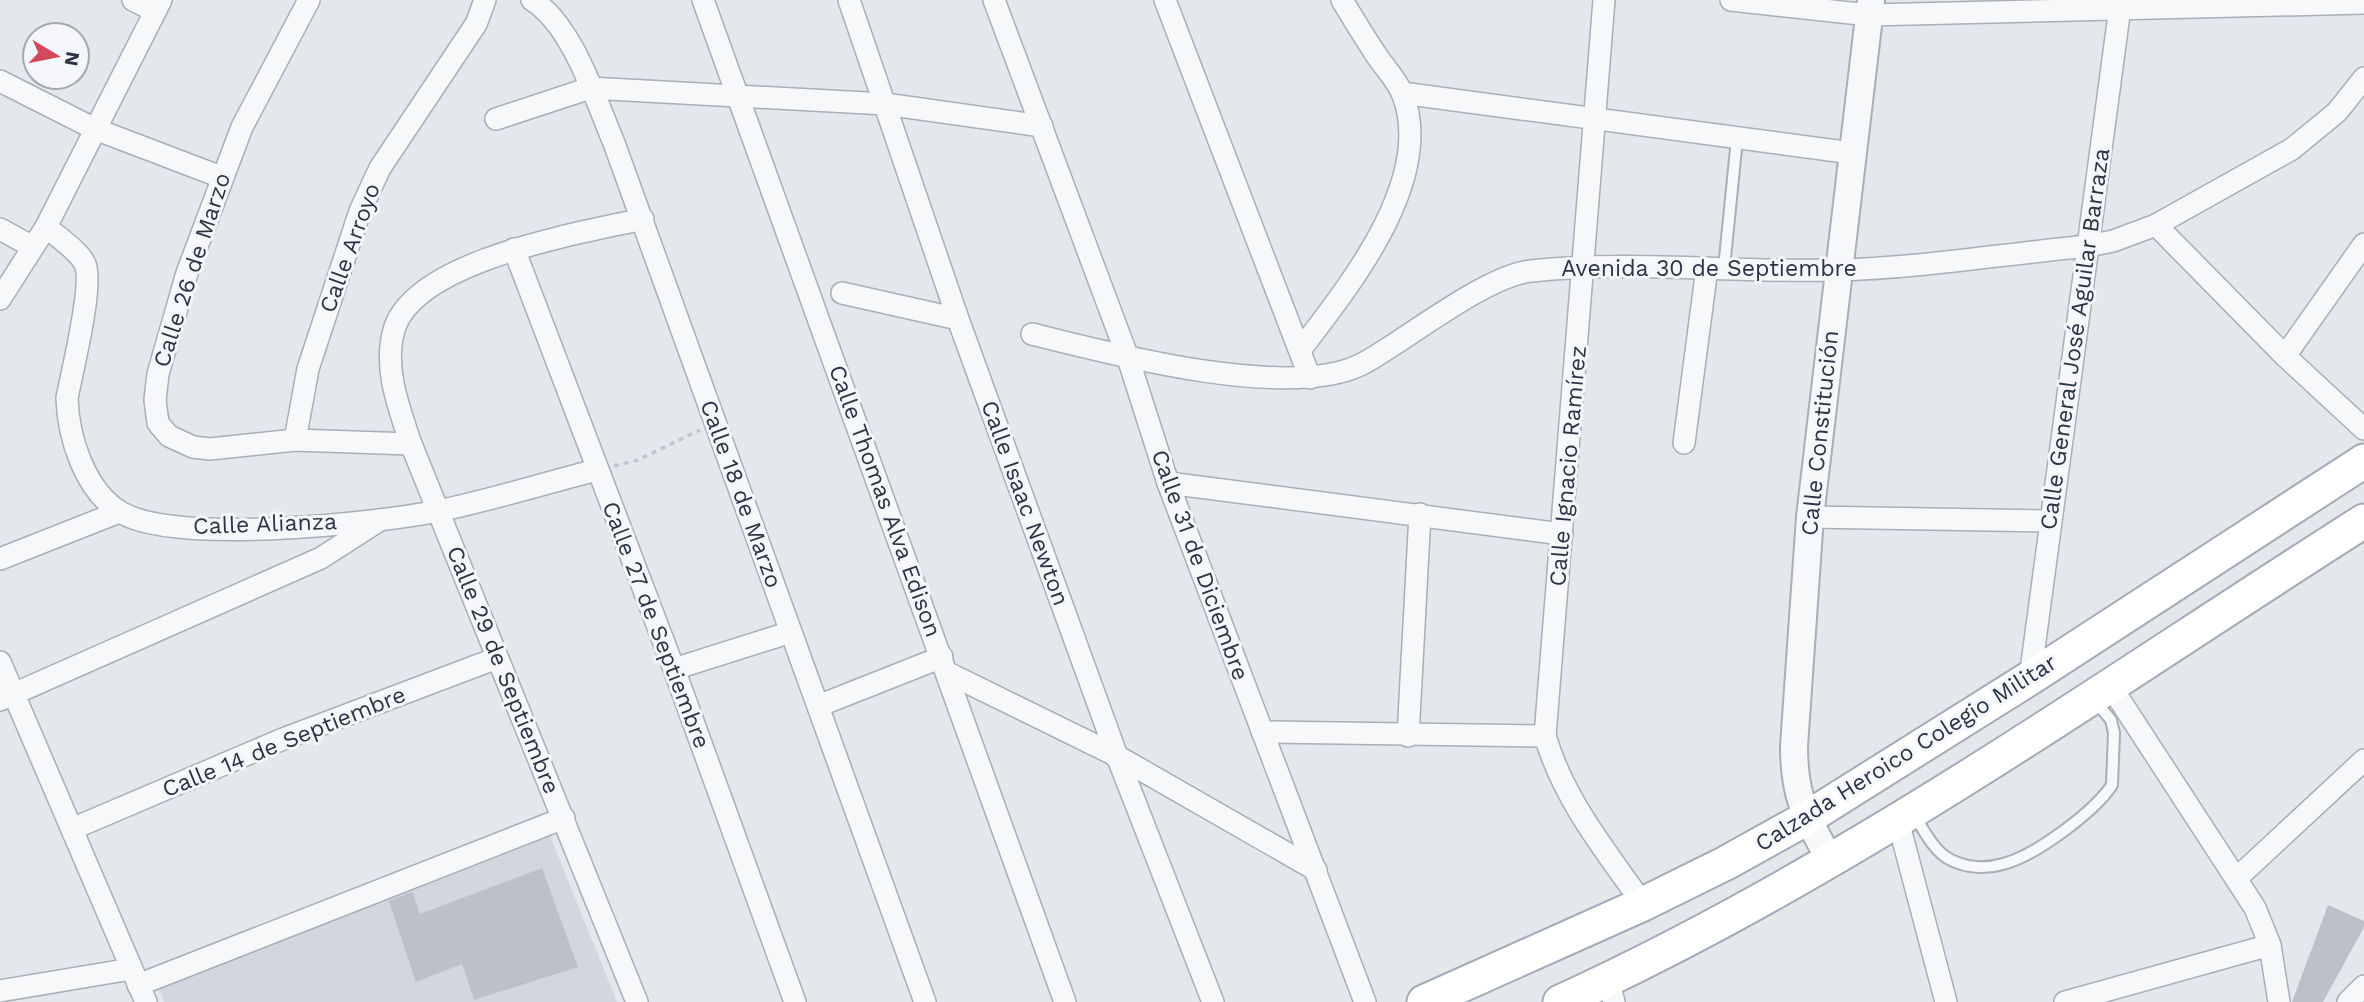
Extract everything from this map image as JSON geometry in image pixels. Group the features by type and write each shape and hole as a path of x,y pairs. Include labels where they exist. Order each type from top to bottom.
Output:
{"main road":[{"name":"Calzada Heroico Colegio Militar","path":"1424,1002 1643,904 1726,863 1807,818 2030,678 2364,461"},
{"path":"1560,1002 1611,991 1686,943 1905,816 2364,521"}],"street":[{"path":"0,299 46,227 158,5 133,0"},
{"name":"Calle 26 de Marzo","path":"309,0 242,127 221,177 187,273 158,374 155,400 158,423 169,436 193,447 295,440 411,444"},
{"name":"Calle Arroyo","path":"295,440 308,369 360,211 380,168 476,24 485,0"},
{"name":"Calle 18 de Marzo","path":"532,0 559,24 590,88 643,219 925,1002"},
{"name":"Calle Thomas Alva Edison","path":"703,0 1065,1002"},
{"name":"Calle Isaac Newton","path":"849,0 958,319 1117,756 1213,1002"},
{"name":"Calle 31 de Diciembre","path":"994,0 1128,358 1168,483 1365,1002"},
{"path":"1165,0 1301,349 1310,379"},
{"path":"1301,349 1356,274 1404,182 1410,130 1402,93 1342,0"},
{"name":"Calle Ignacio Ramírez","path":"1604,0 1585,267 1545,736 1555,771 1576,809 1643,904"},
{"path":"1731,0 1870,8 2364,4"},
{"name":"Calle General José Aguilar Barraza","path":"2030,678 2121,4"},
{"name":"Calle Constitución","path":"1830,860 1807,818 1794,783 1794,746 1810,517 1870,8"},
{"name":"Avenida 30 de Septiembre","path":"1032,334 1128,358 1283,380 1310,379 1335,376 1364,363 1492,285 1527,271 1585,267 1838,270 2088,246 2113,241 2156,225 2309,137 2337,112 2364,78"},
{"path":"0,81 95,129 221,177"},
{"path":"496,119 590,88 884,104 1042,126"},
{"path":"1402,93 1852,153"},
{"path":"514,249 643,219"},
{"path":"2156,225 2285,356 2364,429"},
{"name":"Calle Alianza","path":"46,227 83,261 87,270 87,290 67,398 68,415 78,456 97,490 119,512 137,520 204,529 265,528 382,519 438,511 597,470"},
{"path":"0,229 33,247"},
{"path":"2285,356 2364,244"},
{"name":"Calle 29 de Septiembre","path":"514,249 458,272 415,297 399,316 393,332 390,362 411,444 637,1002"},
{"name":"Calle 27 de Septiembre","path":"514,249 674,669 795,1002"},
{"path":"1684,443 1716,268"},
{"path":"842,293 958,319"},
{"path":"1168,483 1562,534"},
{"path":"0,559 119,512"},
{"path":"1408,736 1420,514"},
{"path":"1810,517 2050,521"},
{"path":"7,697 321,558 382,519"},
{"path":"674,669 791,632"},
{"name":"Calle 14 de Septiembre","path":"72,829 283,739 497,658"},
{"path":"0,662 7,697 72,829 138,985"},
{"path":"818,706 945,665 1117,756 1316,870"},
{"path":"2101,691 2237,878 2255,908 2270,945 2279,1002"},
{"path":"1262,732 1545,736"},
{"path":"2237,878 2364,760"},
{"path":"1905,816 1946,1002"},
{"path":"0,991 138,985 350,908 564,818"},
{"path":"2065,1002 2270,945"},
{"path":"2348,1002 2364,986"}],"lane":[{"path":"1716,268 1737,139"},
{"path":"1905,816 1948,859 1983,867 2021,858 2081,817 2112,785 2114,755 2111,720 2101,691"}],"path":[{"path":"597,470 638,460 715,423"}],"shaded area":[{"path":"548,831 617,1002 164,1002 157,985"}],"building":[{"path":"542,868 578,967 474,1000 462,964 416,982 389,901 412,892 420,914"},
{"path":"2328,905 2364,921 2364,927 2323,1002 2292,1002"}]}
